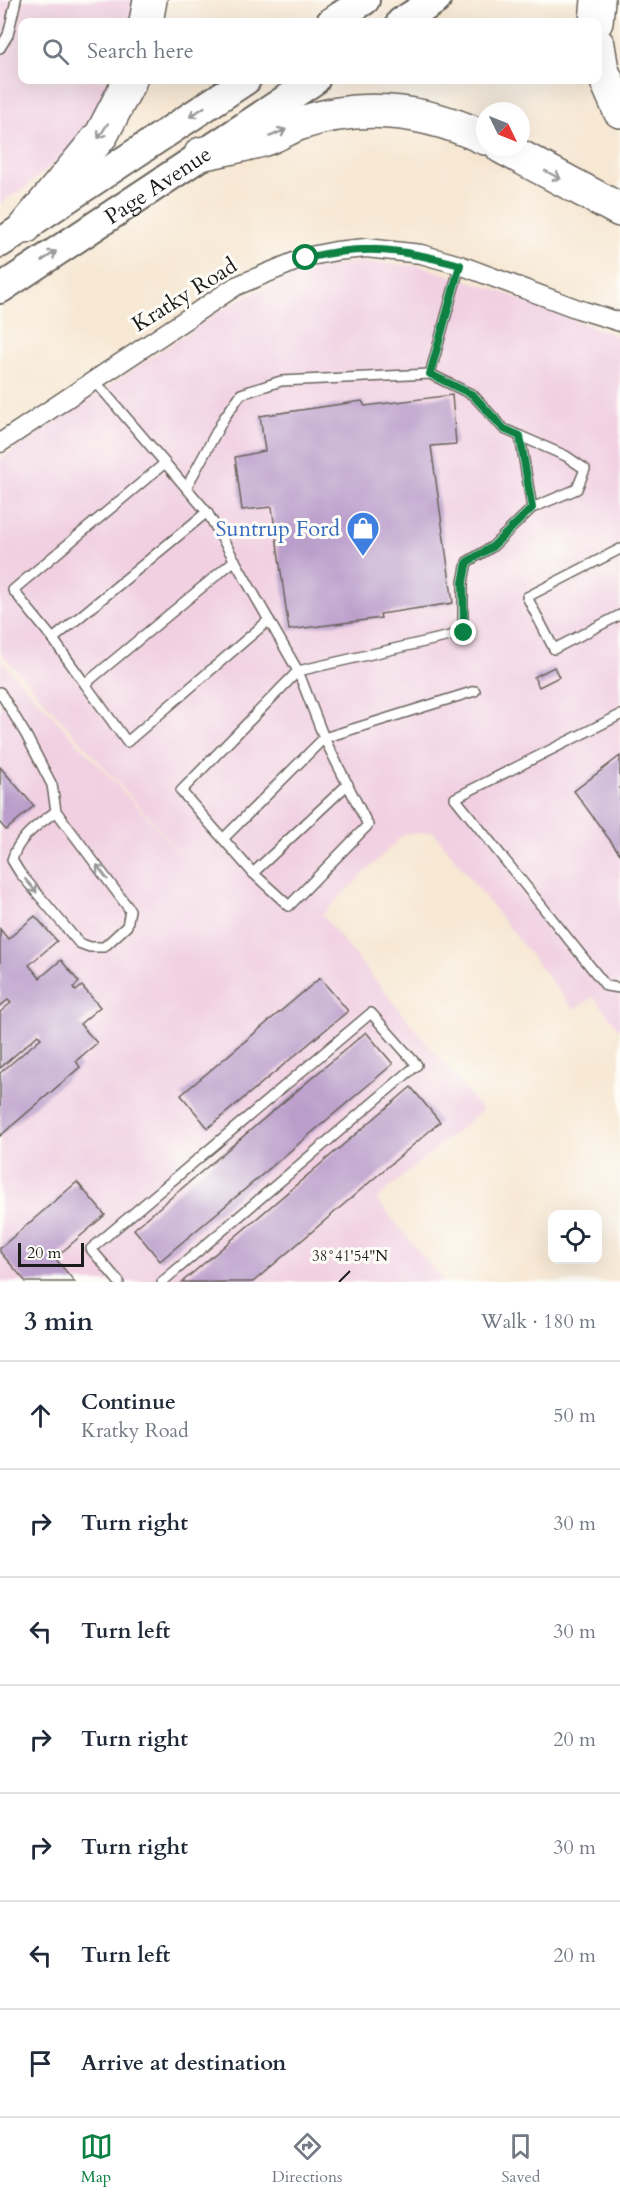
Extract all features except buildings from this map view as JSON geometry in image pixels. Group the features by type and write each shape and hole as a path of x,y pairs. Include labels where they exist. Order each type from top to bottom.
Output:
{"highway":[{"path":"147,18 150,0"},
{"path":"596,18 598,0"},
{"path":"602,70 620,111"},
{"path":"12,235 102,134 128,84"},
{"path":"201,154 268,138 322,117 354,112 410,113 436,118 476,134"},
{"path":"519,156 620,210"}],"main road":[{"path":"337,18 365,0"},
{"path":"407,18 436,0"},
{"name":"Page Avenue","path":"12,235 240,84"},
{"name":"Page Avenue","path":"0,289 309,84"}],"street":[{"name":"Kratky Road","path":"0,443 236,286 306,258 366,248 421,254 460,265 578,309 620,322"}],"lane":[{"path":"0,48 8,35 16,0"},
{"path":"430,374 460,265"},
{"path":"94,380 186,488 207,512 298,671 324,738 368,825 289,906 253,873 181,791 298,671 464,633 463,582 467,562 492,547 532,508 577,489 585,469 566,456 504,429 473,395 430,374 281,381 241,394 224,418 186,488"},
{"path":"520,436 532,508"},
{"path":"165,463 13,590 53,639 127,742 269,620"},
{"path":"53,639 207,512"},
{"path":"620,549 527,597 554,650 620,615"},
{"path":"85,684 235,560"},
{"path":"223,838 324,738 475,691"},
{"path":"1,697 52,785 56,811 130,910 127,926 104,947 90,947 79,943 20,873 12,860 16,847 24,835 56,811"},
{"path":"620,715 455,798 606,986 620,988"},
{"path":"253,873 348,784"},
{"path":"119,1282 91,1249 370,1013 417,1065 162,1282"}],"shaded area":[{"path":"0,0 135,0 133,18 18,18 18,84 114,84 86,137 27,186 0,204"},
{"path":"356,262 420,266 491,288 620,337 620,1030 594,997 573,1009 434,832 404,834 322,915 482,1110 376,1199 444,1282 0,1282 0,659 223,899 0,652 0,459 230,304 300,272"}],"place":[{"name":"Suntrup Ford","path":"363,557"}],"route":[{"path":"306,258 336,251 366,248 421,254 460,265 430,374 473,395 504,429 520,436 532,508 492,547 467,562 463,582 464,633"}]}
